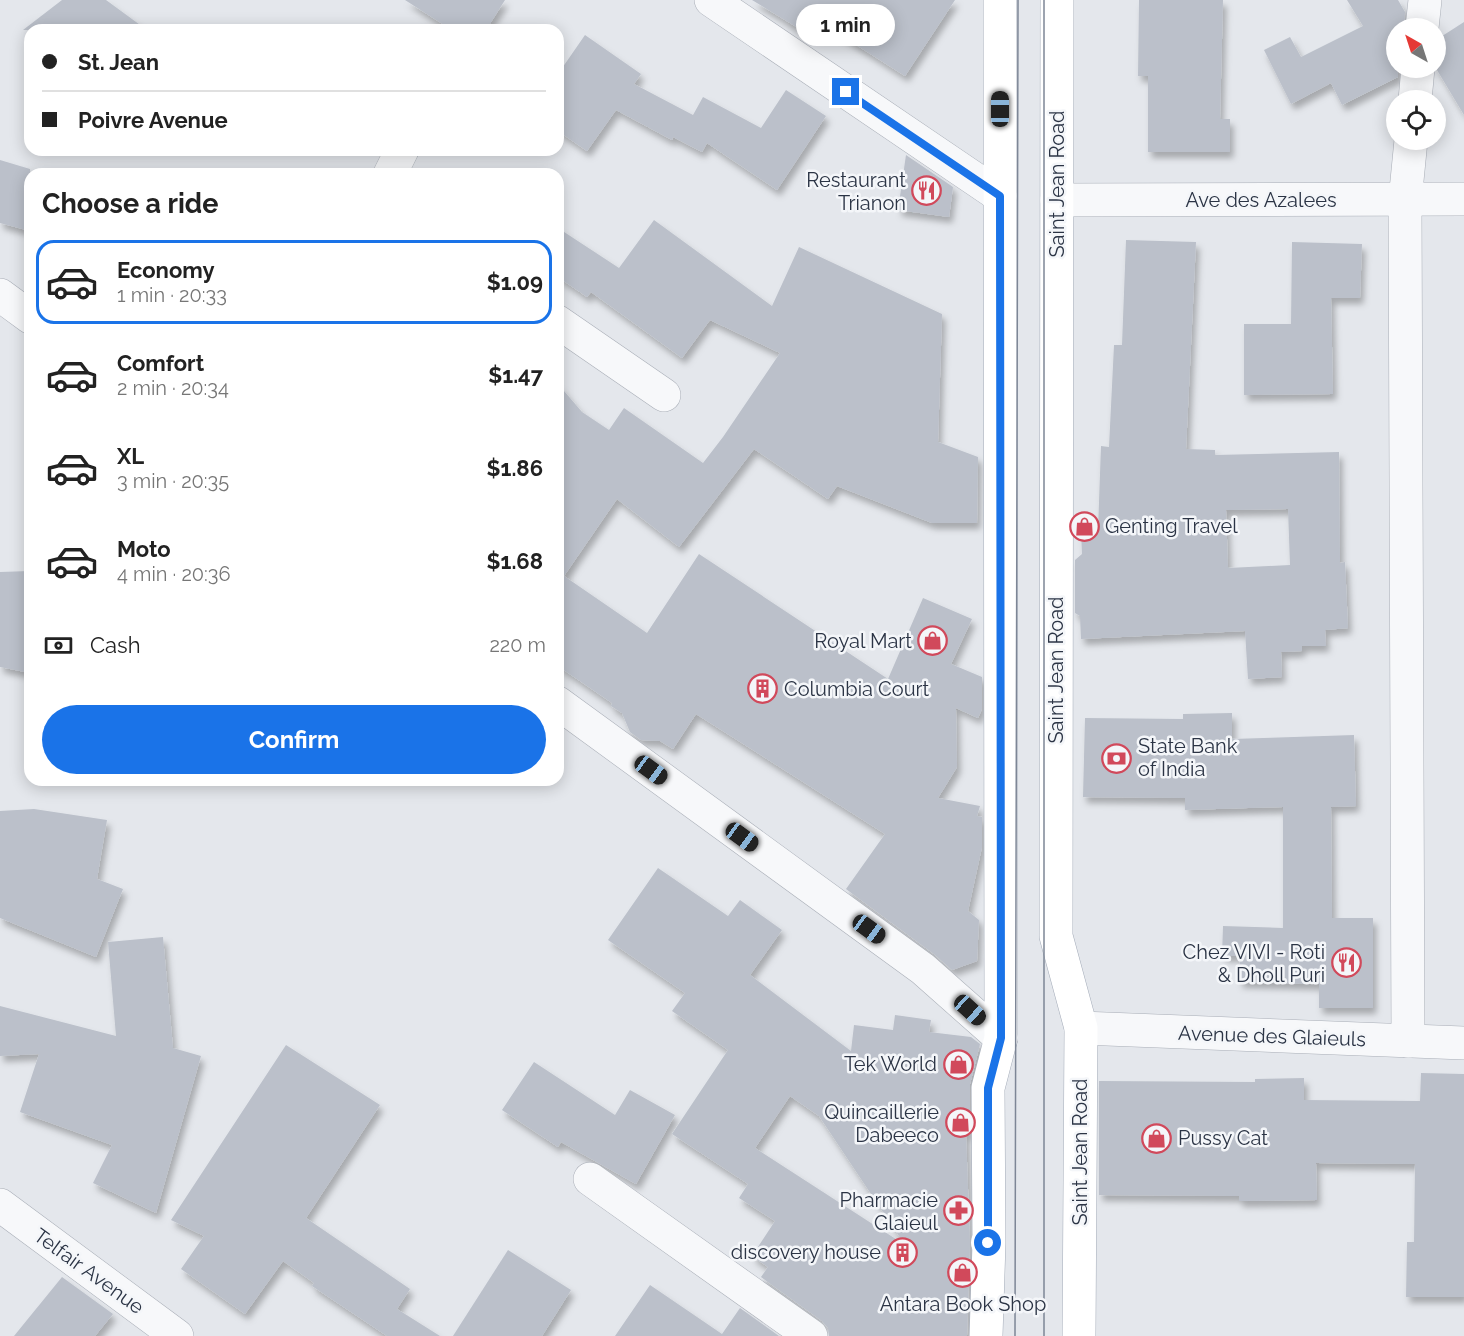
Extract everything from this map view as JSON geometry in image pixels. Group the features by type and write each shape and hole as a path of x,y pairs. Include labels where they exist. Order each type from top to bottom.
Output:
{"main road":[{"path":"986,1336 988,1088 1001,1038 1000,0"},
{"name":"Saint Jean Road","path":"1057,0 1056,936 1081,1028 1079,1336"}],"street":[{"path":"711,0 1000,196"},
{"path":"1423,18 1425,0"},
{"path":"1408,1041 1405,201 1410,150"},
{"name":"Ave des Azalees","path":"1058,200 1405,201 1464,199"},
{"path":"0,295 24,313"},
{"path":"564,326 664,395"},
{"path":"564,707 923,969 1001,1038"},
{"name":"Avenue des Glaieuls","path":"1081,1028 1464,1043"},
{"path":"590,1179 811,1336"},
{"name":"Telfair Avenue","path":"0,1205 177,1336"}],"building":[{"path":"62,0 106,0 139,24 31,24"},
{"path":"405,0 505,0 490,24 443,24"},
{"path":"752,0 955,0 905,76 817,20 808,34"},
{"path":"1139,0 1223,0 1220,119 1230,119 1230,152 1148,152 1148,76 1138,76"},
{"path":"1347,0 1398,0 1405,12 1405,18 1386,18 1386,78 1396,78 1342,105 1331,83 1291,104 1264,50 1290,37 1301,57 1363,26"},
{"path":"1464,22 1464,115 1442,78 1446,78 1446,34"},
{"path":"585,35 641,74 634,84 693,115 703,97 761,128 786,90 826,116 777,190 707,143 702,152 673,137 672,140 616,110 587,151 564,135 564,65"},
{"name":"Restaurant Trianon","path":"906,155 953,187 949,217 898,210"},
{"path":"0,160 27,168 24,168 24,229 0,223"},
{"path":"654,220 772,306 799,247 942,314 938,442 978,457 977,523 932,523 837,486 828,499 754,449 679,547 617,499 564,576 564,391 582,412 609,430 624,408 703,463 780,353 710,320 682,358 591,292 587,297 564,281 564,232 619,268"},
{"path":"1126,240 1196,242 1186,449 1215,450 1215,455 1339,452 1340,563 1345,562 1348,628 1325,630 1326,646 1302,646 1302,651 1281,652 1282,677 1248,679 1245,631 1081,639 1080,616 1075,613 1075,560 1082,554 1081,531 1098,530 1101,446 1109,447 1114,345 1122,345","holes":["1288,509 1290,565 1228,568 1226,510"]},
{"path":"1292,242 1362,244 1360,298 1331,298 1333,394 1244,395 1244,324 1291,324"},
{"path":"699,554 888,679 923,598 972,619 951,664 982,677 982,709 978,718 956,708 957,767 938,798 980,806 977,816 982,817 982,847 968,911 979,920 977,961 952,970 846,889 885,834 696,714 673,749 660,741 641,740 630,732 622,713 611,706 612,703 564,670 564,576 647,633"},
{"path":"24,571 24,672 0,667 0,572"},
{"path":"1232,713 1232,739 1354,735 1356,806 1331,807 1332,918 1373,918 1373,1008 1319,1008 1319,984 1239,982 1240,956 1222,956 1223,926 1283,928 1283,807 1185,810 1185,798 1083,797 1085,718 1183,719 1183,714"},
{"path":"34,809 107,820 97,879 123,889 96,957 0,918 0,811"},
{"path":"658,868 728,916 740,900 782,930 750,975 851,1051 854,1025 893,1030 895,1015 931,1020 929,1032 971,1037 980,1044 970,1084 970,1135 966,1134 970,1243 967,1336 829,1336 828,1328 822,1321 761,1277 768,1267 752,1256 775,1221 739,1198 748,1184 672,1134 728,1050 672,1011 685,993 608,940","holes":["790,1096 819,1116 905,1245 755,1148"]},
{"path":"163,937 173,1048 201,1056 156,1213 93,1183 112,1145 20,1112 39,1054 0,1056 0,1006 116,1036 108,942"},
{"path":"286,1045 380,1105 306,1218 410,1289 397,1309 440,1336 387,1336 312,1286 314,1283 283,1261 245,1314 181,1269 204,1236 171,1220"},
{"path":"534,1062 615,1115 630,1090 675,1115 636,1184 561,1142 558,1147 502,1110"},
{"path":"1421,1073 1464,1074 1464,1297 1406,1297 1407,1242 1414,1242 1415,1164 1316,1163 1317,1200 1239,1201 1239,1196 1099,1195 1099,1081 1255,1082 1255,1079 1304,1078 1304,1100 1420,1101"},
{"path":"508,1250 571,1290 542,1336 453,1336"},
{"path":"62,1277 113,1314 95,1336 14,1336"},
{"path":"650,1285 722,1334 740,1308 779,1336 615,1336"}],"tram line":[{"path":"1015,1336 1018,0"},
{"path":"1044,0 1044,1336"}],"place":[{"name":"Restaurant Trianon","path":"927,191"},
{"name":"Genting Travel","path":"1084,526"},
{"name":"Royal Mart","path":"933,641"},
{"name":"Columbia Court","path":"763,689"},
{"name":"State Bank of India","path":"1117,758"},
{"name":"Chez VIVI - Roti & Dholl Puri","path":"1346,963"},
{"name":"Tek World","path":"958,1064"},
{"name":"Quincaillerie Dabeeco","path":"960,1123"},
{"name":"Pussy Cat","path":"1157,1138"},
{"name":"Pharmacie Glaieul","path":"959,1211"},
{"name":"discovery house","path":"902,1252"},
{"name":"Antara Book Shop","path":"963,1273"}],"route":[{"path":"846,92 1000,196 1001,1038 988,1088 988,1243"}]}
